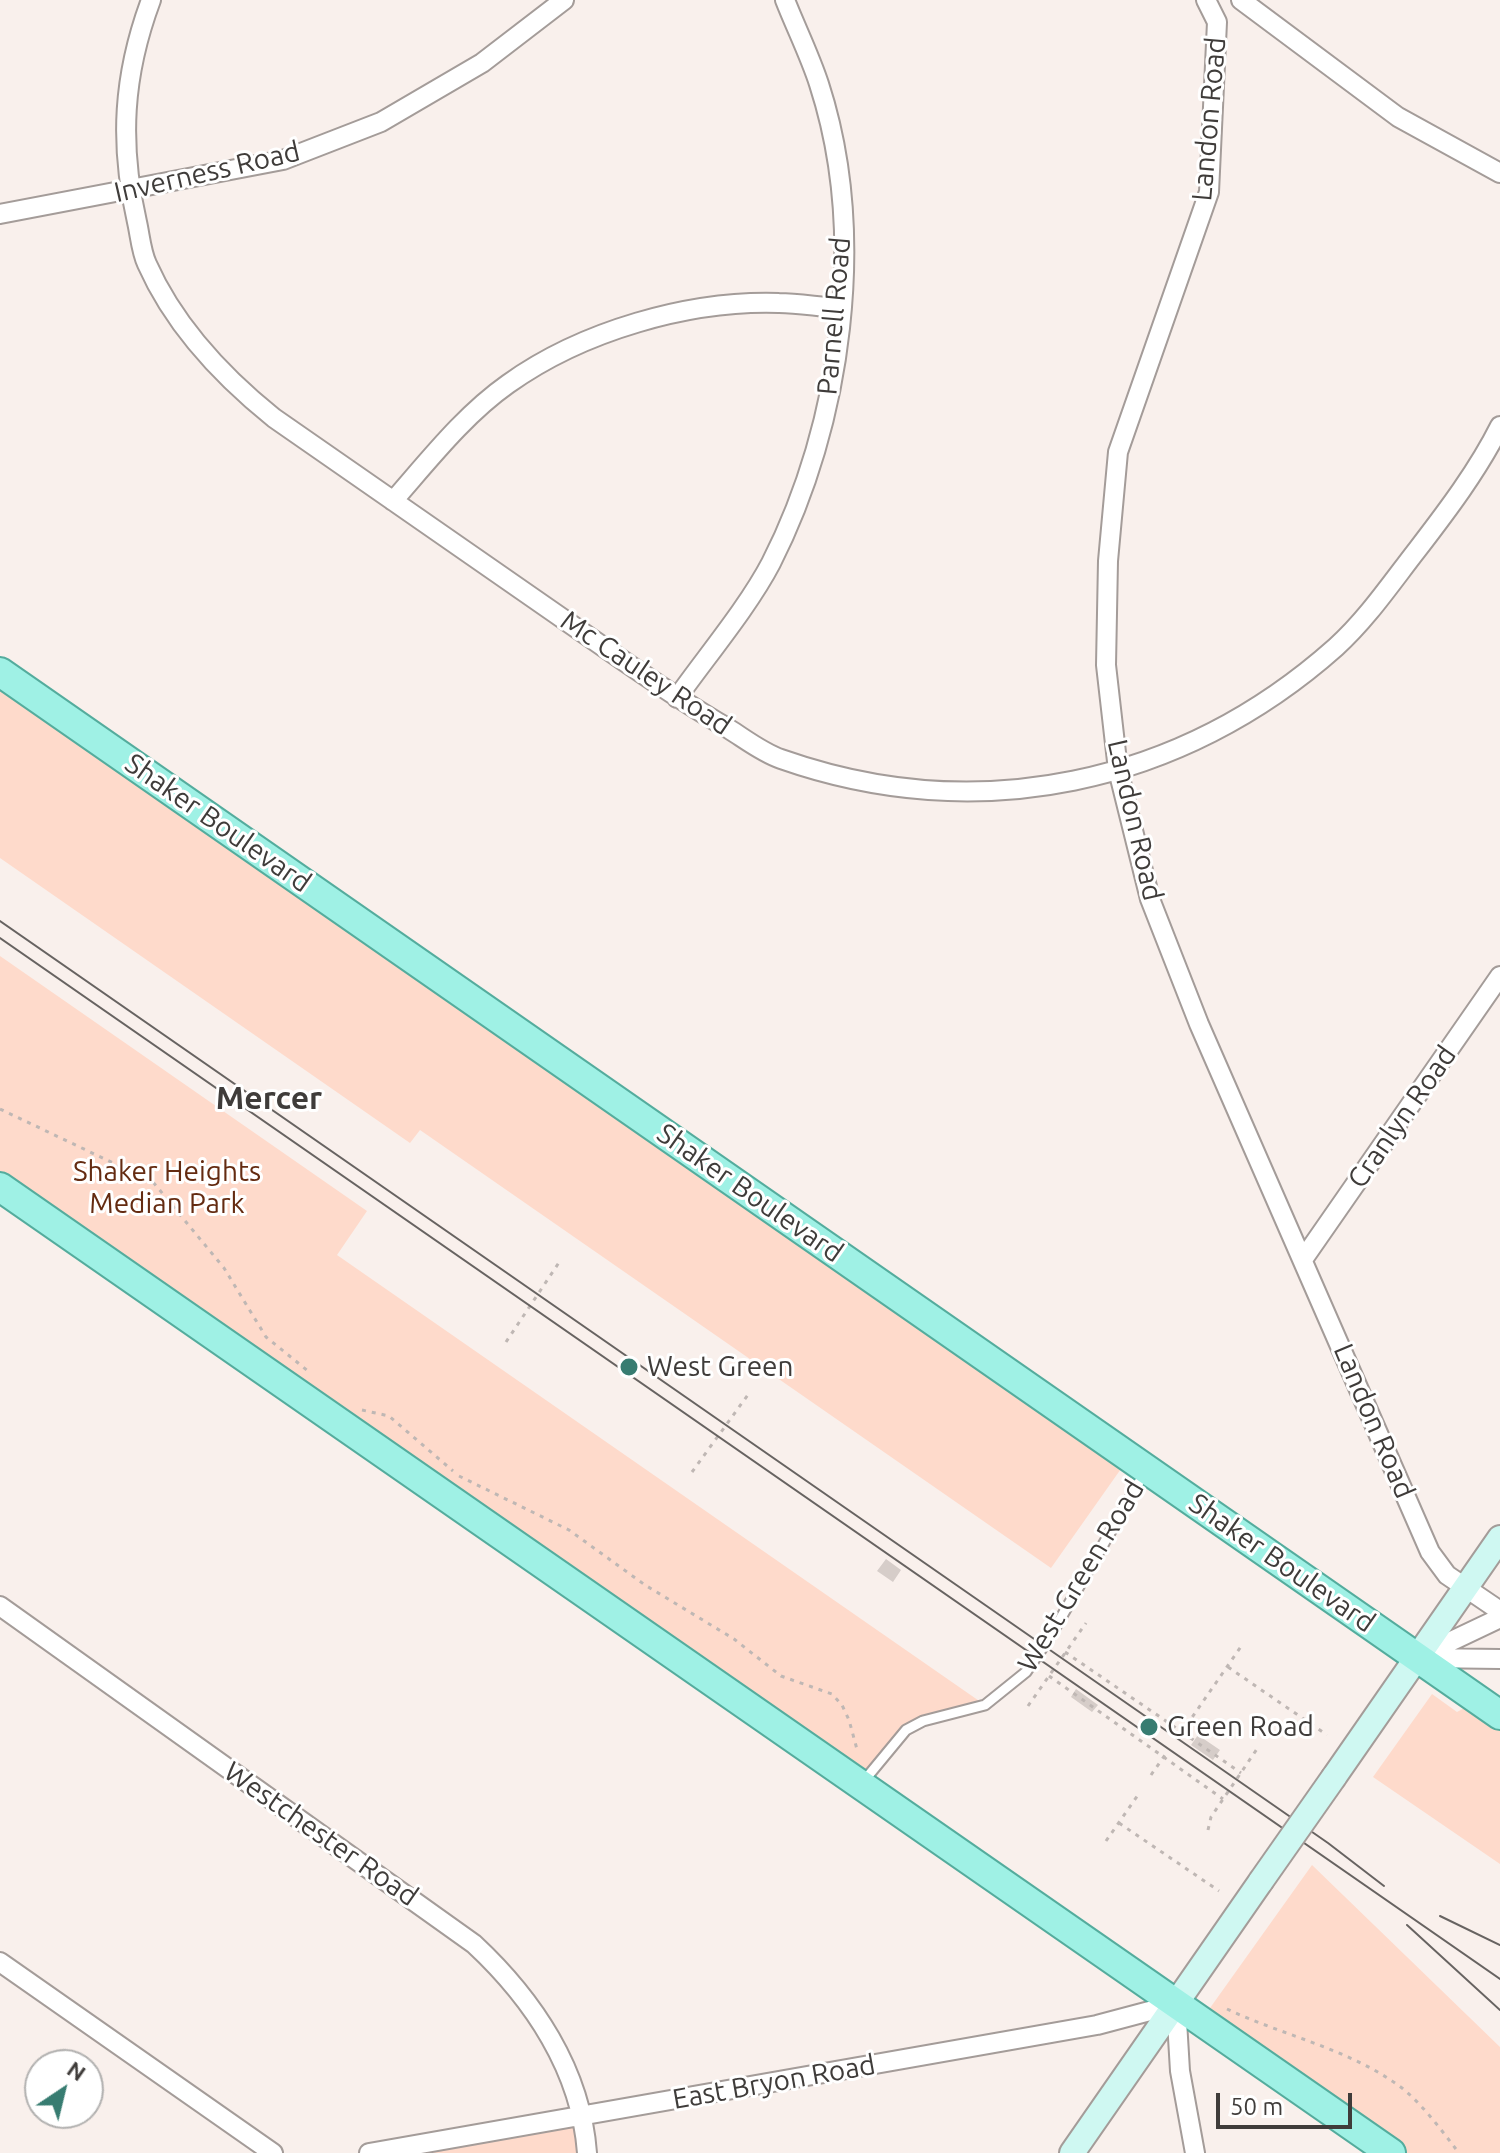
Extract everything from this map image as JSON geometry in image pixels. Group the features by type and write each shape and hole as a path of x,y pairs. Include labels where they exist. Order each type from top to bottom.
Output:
{"main road":[{"name":"Shaker Boulevard","path":"0,672 1500,1715"},
{"path":"0,1187 862,1772 1176,2004 1391,2153"},
{"path":"1072,2153 1500,1538"}],"street":[{"name":"Mc Cauley Road","path":"151,0 133,49 124,119 129,191 146,263 178,317 233,385 393,501 677,698 777,758 849,778 917,790 980,794 1041,786 1118,770 1208,737 1283,688 1338,645 1445,514 1500,426"},
{"name":"Inverness Road","path":"0,214 283,160 381,122 482,63 564,0"},
{"name":"Parnell Road","path":"677,698 770,566 806,485 836,363 841,186 819,85 785,0"},
{"name":"Landon Road","path":"1206,0 1217,22 1209,192 1118,452 1108,561 1106,665 1118,770 1150,899 1199,1024 1436,1564 1464,1589 1500,1611"},
{"path":"1241,0 1398,117 1500,173"},
{"path":"393,501 449,437 508,384 565,351 634,325 705,308 778,303 839,308"},
{"name":"Cranlyn Road","path":"1304,1258 1500,976"},
{"name":"Westchester Road","path":"0,1606 474,1944 522,1994 552,2038 580,2116 587,2153"},
{"path":"1417,1657 1500,1618"},
{"path":"1417,1657 1500,1659"},
{"path":"0,1962 273,2153"},
{"path":"1176,2004 1180,2071 1195,2153"},
{"name":"East Bryon Road","path":"369,2153 1097,2025 1176,2004"}],"lane":[{"name":"West Green Road","path":"862,1772 906,1730 923,1721 985,1705 1026,1672 1067,1609 1147,1469"}],"path":[{"path":"0,1109 153,1182 224,1268 266,1337 316,1379"},
{"path":"506,1342 560,1261"},
{"path":"692,1472 750,1392"},
{"path":"356,1408 389,1416 455,1473 569,1530 645,1585 734,1639 781,1676 832,1694 842,1705 862,1772"},
{"path":"1028,1706 1086,1623"},
{"path":"1182,1732 1242,1645"},
{"path":"1065,1652 1241,1773"},
{"path":"1227,1667 1327,1735"},
{"path":"1049,1676 1165,1755 1223,1799"},
{"path":"1208,1830 1211,1817 1259,1746"},
{"path":"1151,1775 1165,1755"},
{"path":"1106,1841 1138,1795"},
{"path":"1119,1823 1219,1891"},
{"path":"1222,2007 1290,2032 1380,2074 1403,2089 1459,2153"}],"green space":[{"path":"0,687 1123,1466 1051,1568 420,1130 410,1143 0,858"},
{"name":"Shaker Heights Median Park","path":"0,956 367,1211 337,1255 985,1705 914,1725 861,1785 0,1187"},
{"path":"1432,1694 1457,1712 1479,1700 1500,1715 1500,1864 1373,1777"},
{"path":"1312,1865 1500,2047 1500,2153 1391,2153 1211,2029 1210,2008"},
{"path":"580,2116 587,2153 369,2153"}],"building":[{"path":"886,1559 901,1570 893,1582 877,1571"},
{"path":"1076,1689 1098,1705 1092,1712 1071,1697"},
{"path":"1198,1735 1220,1750 1213,1760 1191,1745"}],"tram line":[{"path":"0,921 1328,1843 1384,1886"},
{"path":"0,938 1500,1979"},
{"path":"1440,1916 1500,1945"},
{"path":"1407,1925 1500,2010"}],"place":[{"name":"West Green","path":"629,1367"},
{"name":"Green Road","path":"1149,1727"}],"district":[{"name":"Mercer","path":"269,1098"}]}
